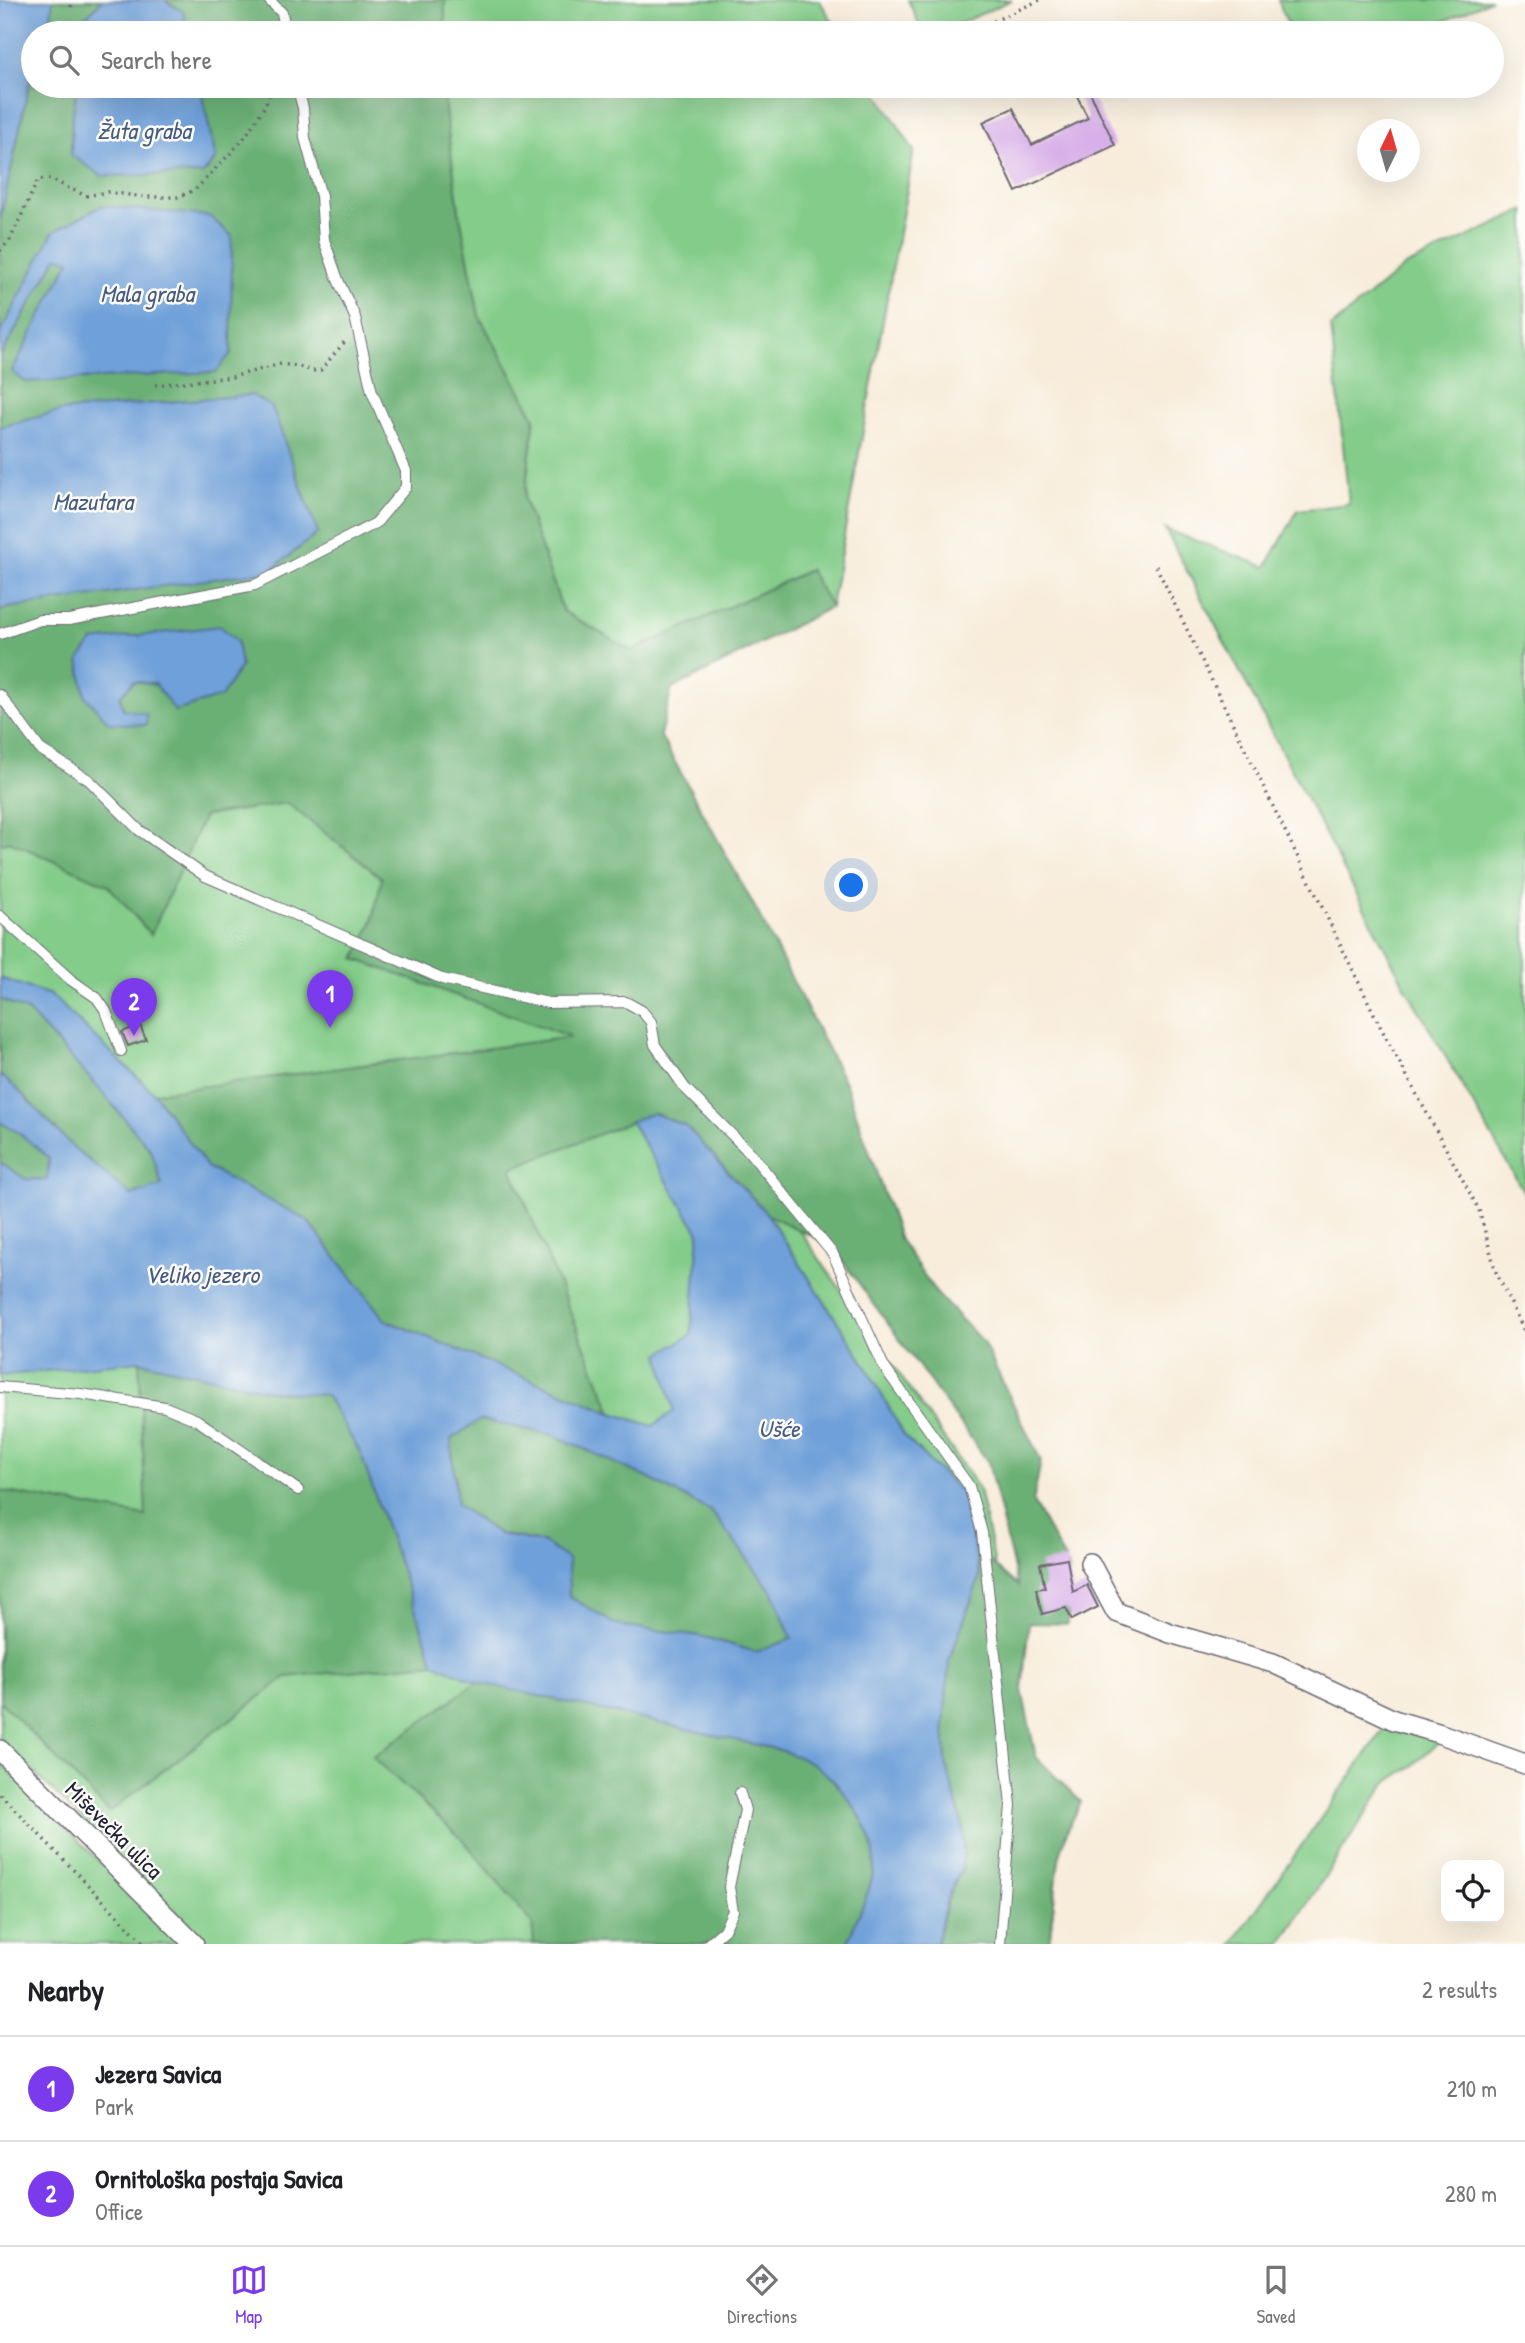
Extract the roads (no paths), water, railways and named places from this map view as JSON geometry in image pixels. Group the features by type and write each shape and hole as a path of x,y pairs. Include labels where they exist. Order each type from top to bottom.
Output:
{"street":[{"path":"1090,1563 1116,1612 1170,1633 1273,1663 1394,1720 1525,1764"},
{"name":"Miševečka ulica","path":"0,1750 194,1944"}],"lane":[{"path":"269,0 282,13 284,21"},
{"path":"0,634 40,620 69,620 255,585 376,523 406,487 406,471 372,392 358,326 324,240 321,196 305,138 301,98"},
{"path":"0,695 40,749 89,780 139,830 205,876 443,979 548,1003 626,1002 642,1010 651,1022 655,1045 685,1088 751,1154 833,1254 884,1367 969,1486 982,1532 1011,1805 1000,1944"},
{"path":"0,916 71,980 97,998 106,1011 121,1051"},
{"path":"0,1387 80,1394 165,1407 197,1420 298,1490"},
{"path":"708,1944 724,1930 733,1911 729,1887 745,1810 740,1793"}],"water":[{"path":"0,0 53,0 51,17 55,21 21,21 21,98 26,98 0,221"},
{"path":"102,0 164,0 183,12 185,21 78,21"},
{"name":"Žuta graba","path":"75,98 203,98 216,159 203,174 102,176 71,155"},
{"name":"Mala graba","path":"101,206 209,216 232,236 231,353 216,372 25,382 12,371 70,260 57,257 0,357 0,334 53,232"},
{"name":"Mazutara","path":"252,395 272,407 318,533 270,571 0,611 0,427 61,411"},
{"path":"220,626 237,641 241,666 221,697 175,711 155,684 134,681 120,696 123,709 147,714 146,725 109,723 85,696 79,660 93,641"},
{"name":"Ušće","path":"0,978 51,995 154,1093 208,1168 307,1220 385,1320 612,1413 653,1426 674,1411 659,1354 691,1335 699,1233 630,1121 653,1113 686,1126 768,1215 865,1364 905,1437 964,1495 980,1576 949,1661 944,1724 946,1763 963,1828 964,1853 961,1871 948,1895 936,1944 847,1944 870,1887 874,1855 866,1827 849,1799 829,1777 811,1763 780,1750 477,1682 434,1663 360,1452 326,1395 270,1391 139,1361 0,1376 0,1162 26,1179 47,1180 49,1158 18,1132 0,1122 0,1075 73,1147 131,1195 162,1185 151,1150 96,1085 28,1011 0,999","holes":["480,1420 554,1435 646,1477 711,1511 773,1593 792,1639 756,1652 701,1636 616,1625 569,1596 568,1559 544,1543 499,1534 457,1505 451,1439"]}],"place":[{"name":"Jezera Savica","path":"330,1028"},
{"name":"Ornitološka postaja Savica","path":"134,1036"}],"water label":[{"name":"Veliko jezero","path":"202,1275"}]}
